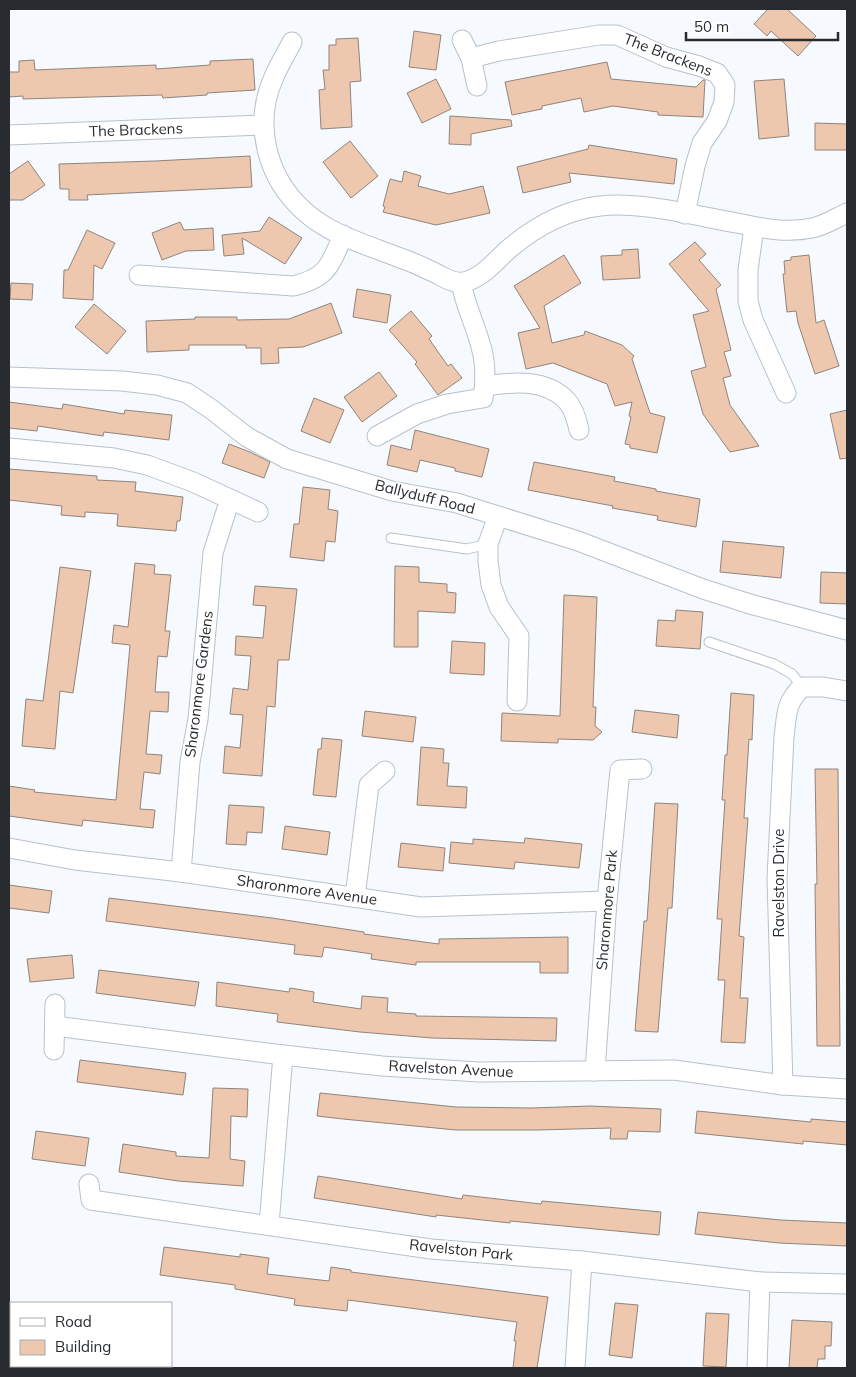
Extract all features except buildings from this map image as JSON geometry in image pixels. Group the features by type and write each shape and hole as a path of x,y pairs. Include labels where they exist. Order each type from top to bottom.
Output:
{"street":[{"name":"The Brackens","path":"471,58 499,51 599,35 617,36 666,57 718,73 725,85 724,102 717,122 702,143 695,166 686,214"},
{"path":"462,40 471,58 476,86"},
{"path":"292,42 273,77 262,125 265,144 273,168 288,194 305,212 343,235 432,271 450,281 461,283 471,280 536,228 564,214 599,206 627,205 777,230 814,228 847,213"},
{"name":"The Brackens","path":"9,135 262,125"},
{"path":"754,227 748,270 748,301 753,320 786,393"},
{"path":"139,275 293,286 311,282 324,272 333,258 343,235"},
{"path":"377,436 417,414 447,404 483,398 485,365 461,283"},
{"name":"Ballyduff Road","path":"9,377 122,381 157,385 187,394 211,409 247,437 287,459 392,491 458,503 578,540 703,589 750,604 847,630"},
{"path":"485,386 508,383 532,384 549,388 567,401 575,414 579,430"},
{"path":"9,448 114,458 147,465 184,479 258,512"},
{"name":"Sharonmore Gardens","path":"181,872 190,762 198,719 213,553 230,499"},
{"path":"498,516 488,544 488,562 491,585 499,607 519,636 517,701"},
{"path":"802,688 824,687 847,691"},
{"name":"Ravelston Drive","path":"783,1085 777,878 786,722 791,698 802,688"},
{"name":"Sharonmore Park","path":"595,1071 607,901 620,770 642,769"},
{"path":"354,897 368,785 385,771"},
{"name":"Sharonmore Avenue","path":"9,848 75,860 181,872 421,907 607,901"},
{"path":"54,1050 55,1004"},
{"name":"Ravelston Avenue","path":"55,1026 382,1066 479,1072 674,1070 783,1085 847,1089"},
{"path":"268,1225 284,1055"},
{"name":"Ravelston Park","path":"88,1184 92,1200 431,1249 582,1261 760,1282 847,1284"},
{"path":"575,1368 582,1261"},
{"path":"757,1368 760,1282"}],"lane":[{"path":"392,538 467,549 488,544"},
{"path":"709,642 774,664 792,674 802,688"}]}
